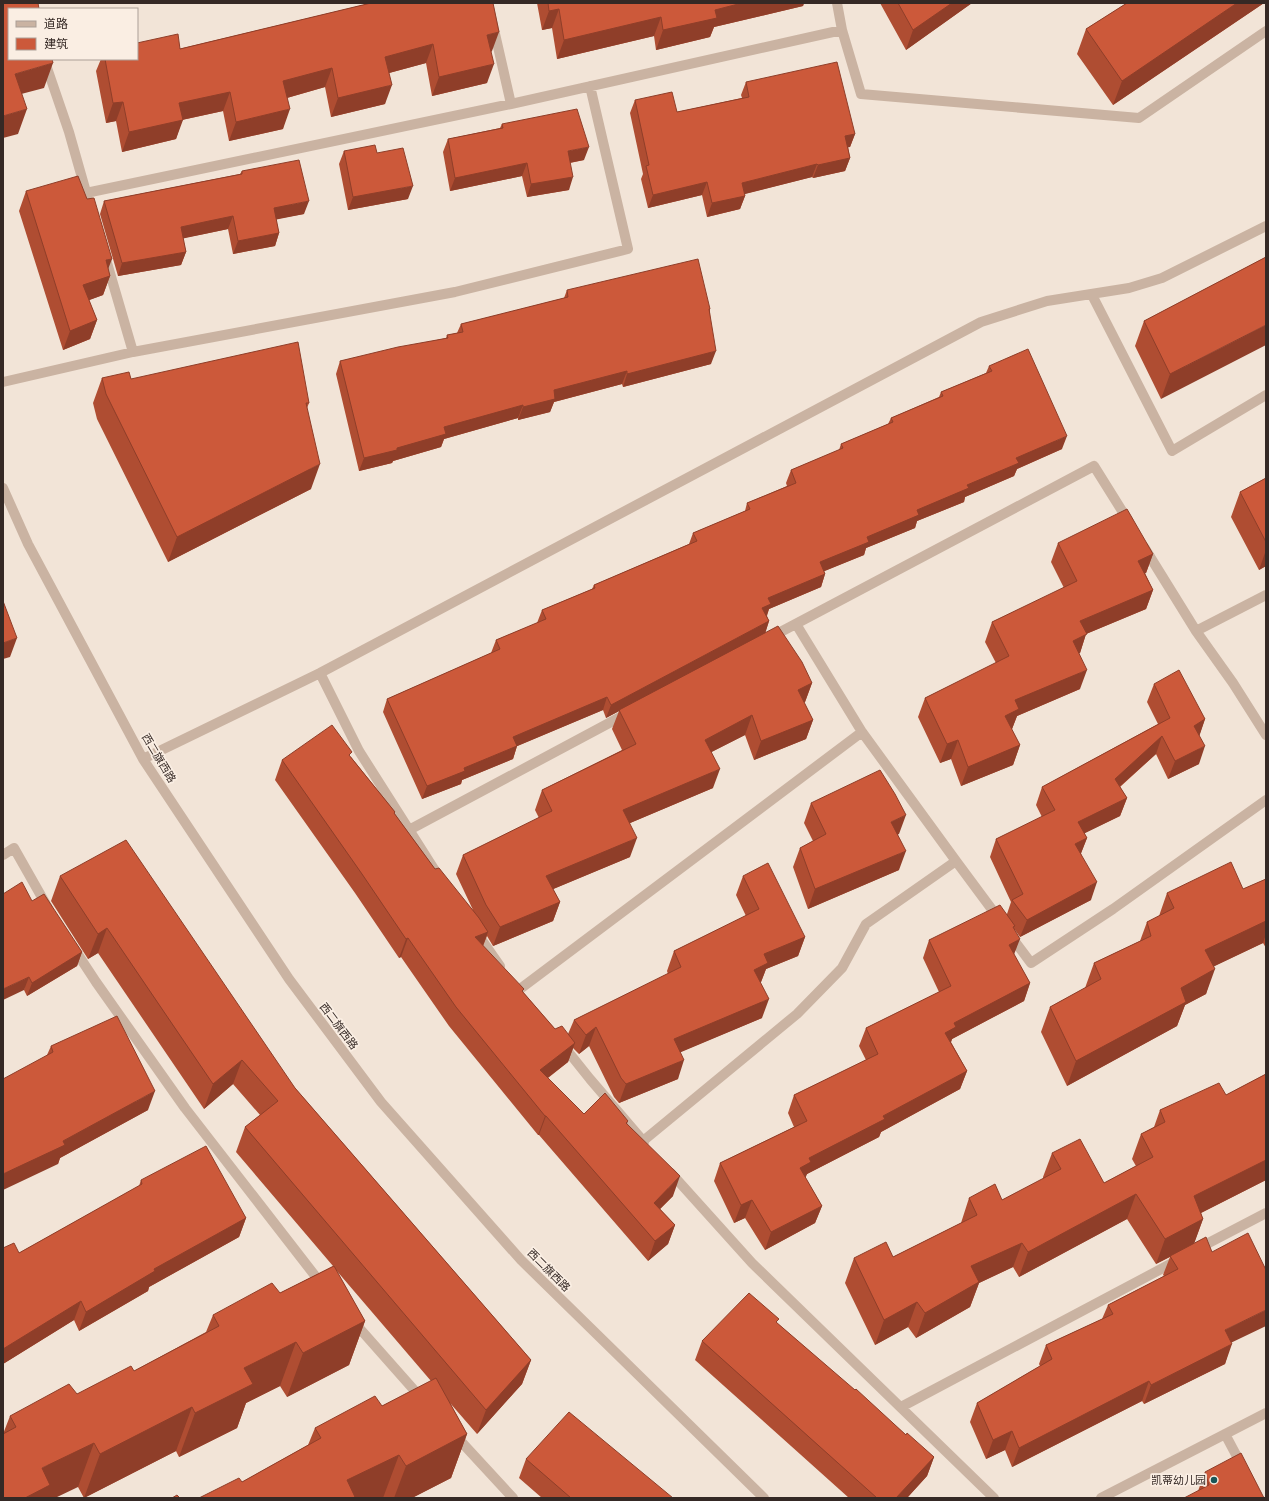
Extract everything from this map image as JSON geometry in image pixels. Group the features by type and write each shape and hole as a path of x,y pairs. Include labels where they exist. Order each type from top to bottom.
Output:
{"street":[{"path":"488,3 511,104"},
{"path":"837,3 842,30 862,94 1139,118 1266,31"},
{"path":"86,193 511,104 842,30"},
{"path":"44,60 69,132 91,207"},
{"path":"3,382 134,352 455,292 628,249 590,86"},
{"path":"143,759 320,673 981,322 1048,301 1129,288 1162,278 1266,226"},
{"path":"103,249 134,352"},
{"path":"1092,295 1172,451 1266,395"},
{"path":"761,643 1094,466 1196,631 1266,735"},
{"name":"西二旗西路","path":"3,488 28,544 143,759 288,979 381,1102 521,1260 764,1498"},
{"path":"1196,631 1266,595"},
{"path":"796,624 862,732 1031,963 1113,910 1266,800"},
{"path":"320,673 360,751 446,888"},
{"path":"409,830 634,710"},
{"path":"519,989 862,732"},
{"path":"3,855 14,848 54,917"},
{"path":"643,1141 797,1014 842,968 866,924 956,861"},
{"path":"473,927 490,953 505,971"},
{"path":"66,937 185,1108 331,1295"},
{"path":"557,1037 590,1079 652,1152"},
{"path":"666,1168 752,1263 994,1498"},
{"path":"901,1407 1266,1213"},
{"path":"347,1314 429,1407"},
{"path":"1101,1498 1266,1413"},
{"path":"444,1424 513,1498"},
{"path":"1225,1434 1246,1473"}],"building":[{"path":"3,3 38,3 39,8 8,8 8,60 52,60 53,63 15,74 27,109 3,116"},
{"path":"371,3 493,3 499,32 487,35 494,64 439,77 433,44 385,57 392,85 338,98 332,68 283,81 290,109 236,122 230,92 179,103 183,120 129,132 123,102 113,103 105,60 138,60 138,43 178,34 180,49"},
{"path":"548,3 742,3 715,10 717,18 663,30 661,17 564,40 559,9 549,11"},
{"path":"898,3 952,3 913,30"},
{"path":"1127,3 1237,3 1122,81 1086,29"},
{"path":"837,62 855,134 845,136 850,158 817,164 742,183 745,196 712,203 707,182 653,195 646,166 649,165 635,100 672,92 677,112 749,97 746,82"},
{"path":"577,109 589,147 568,151 573,177 531,184 527,163 455,178 448,139 503,128 502,124"},
{"path":"375,145 377,153 403,148 413,186 353,197 344,151"},
{"path":"299,160 309,201 274,208 279,233 238,241 233,216 181,227 186,252 122,263 104,201 242,174 242,171"},
{"path":"78,176 87,199 94,198 112,259 106,260 110,276 83,285 97,320 70,331 26,191"},
{"path":"1266,257 1266,325 1170,374 1144,321"},
{"path":"698,259 710,309 716,351 627,374 627,371 554,390 555,399 523,407 523,405 444,427 446,434 397,448 397,450 364,458 340,361 398,347 448,338 447,335 463,332 461,324 568,297 567,290"},
{"path":"298,342 309,403 306,403 320,464 177,537 106,394 102,378 129,372 131,379"},
{"path":"1028,349 1067,436 1016,458 1019,463 967,485 969,488 917,510 919,515 867,537 869,542 820,562 825,574 768,598 771,604 762,608 769,621 611,705 607,697 513,737 517,746 464,768 465,771 427,786 387,699 500,649 496,640 546,619 542,610 595,588 594,585 697,541 693,533 750,509 747,503 796,483 791,470 843,448 841,444 893,422 891,418 943,396 941,392 992,371 989,366"},
{"path":"1266,478 1266,542 1240,492"},
{"path":"1127,509 1153,554 1138,561 1153,590 1080,621 1087,634 1073,641 1087,670 1015,700 1019,709 1005,716 1020,745 968,767 958,740 947,744 925,698 1009,656 992,622 1077,581 1058,543"},
{"path":"3,601 17,638 3,643"},
{"path":"778,626 802,662 812,683 798,690 813,720 761,741 752,715 705,740 720,769 623,810 637,838 546,876 560,902 500,927 486,905 463,855 552,811 542,790 636,744 619,710"},
{"path":"1179,670 1205,719 1194,726 1205,746 1175,761 1162,736 1115,779 1127,798 1078,822 1087,838 1075,844 1097,882 1027,920 1012,900 1023,894 996,839 1055,810 1042,787 1170,718 1154,684"},
{"path":"332,725 352,752 349,755 395,812 394,813 435,869 439,868 479,918 488,932 475,937 524,989 522,991 555,1029 562,1026 575,1043 540,1070 584,1114 605,1093 628,1121 626,1123 680,1176 654,1203 675,1225 655,1241 545,1116 456,1007 408,938 406,939 282,760"},
{"path":"880,770 906,815 891,822 906,851 815,889 800,848 826,834 811,803"},
{"path":"126,840 295,1088 531,1360 486,1410 245,1127 278,1101 242,1060 213,1084 107,928 98,934 60,876"},
{"path":"1231,862 1243,889 1266,879 1266,921 1205,950 1215,969 1181,988 1186,1002 1076,1061 1050,1007 1101,979 1094,963 1151,936 1147,922 1174,908 1167,893"},
{"path":"768,863 805,937 764,954 768,963 754,970 769,999 674,1039 684,1060 626,1084 621,1078 596,1027 586,1035 574,1020 681,967 674,951 759,909 743,876"},
{"path":"22,882 32,901 44,894 82,952 32,983 29,977 3,989 3,894"},
{"path":"1000,905 1015,926 1013,927 1020,939 1009,945 1030,983 954,1023 956,1027 945,1033 967,1071 883,1116 885,1119 809,1158 811,1162 800,1168 822,1206 771,1232 752,1200 741,1205 720,1163 807,1121 794,1095 878,1054 866,1028 951,986 929,940"},
{"path":"117,1016 155,1091 63,1141 65,1145 3,1174 3,1079 53,1052 51,1046"},
{"path":"1266,1074 1266,1160 1194,1196 1203,1219 1165,1239 1136,1194 1028,1252 1022,1243 971,1266 979,1282 925,1313 917,1302 884,1320 854,1258 886,1242 893,1257 977,1215 969,1198 995,1184 1002,1200 1061,1169 1052,1153 1080,1139 1104,1183 1153,1157 1141,1134 1165,1122 1160,1110 1219,1083 1226,1095"},
{"path":"206,1146 246,1218 154,1269 155,1271 86,1312 81,1301 3,1349 3,1248 14,1243 19,1253 142,1184 141,1180"},
{"path":"1248,1233 1266,1270 1266,1310 1225,1330 1232,1344 1151,1385 1149,1381 1019,1448 1012,1431 993,1440 977,1403 1052,1359 1046,1345 1113,1314 1108,1305 1178,1269 1170,1256 1206,1237 1212,1252"},
{"path":"334,1266 365,1321 303,1353 296,1342 244,1368 253,1384 195,1413 192,1407 100,1454 94,1443 42,1468 50,1485 25,1498 3,1498 3,1434 16,1427 10,1416 69,1384 77,1394 131,1366 134,1371 219,1326 213,1315 272,1283 280,1293"},
{"path":"749,1293 779,1319 776,1322 855,1390 856,1389 906,1435 907,1433 934,1457 896,1498 877,1498 702,1341"},
{"path":"436,1378 467,1434 406,1466 399,1455 347,1480 355,1497 199,1498 239,1478 242,1482 321,1438 315,1428 375,1396 382,1406"},
{"path":"569,1412 673,1498 571,1498 526,1459"},
{"path":"1241,1453 1264,1498 1184,1498 1209,1485 1205,1472"},
{"path":"177,1495 180,1498 172,1498"}],"place":[{"name":"凯蒂幼儿园","path":"1214,1480"}]}
